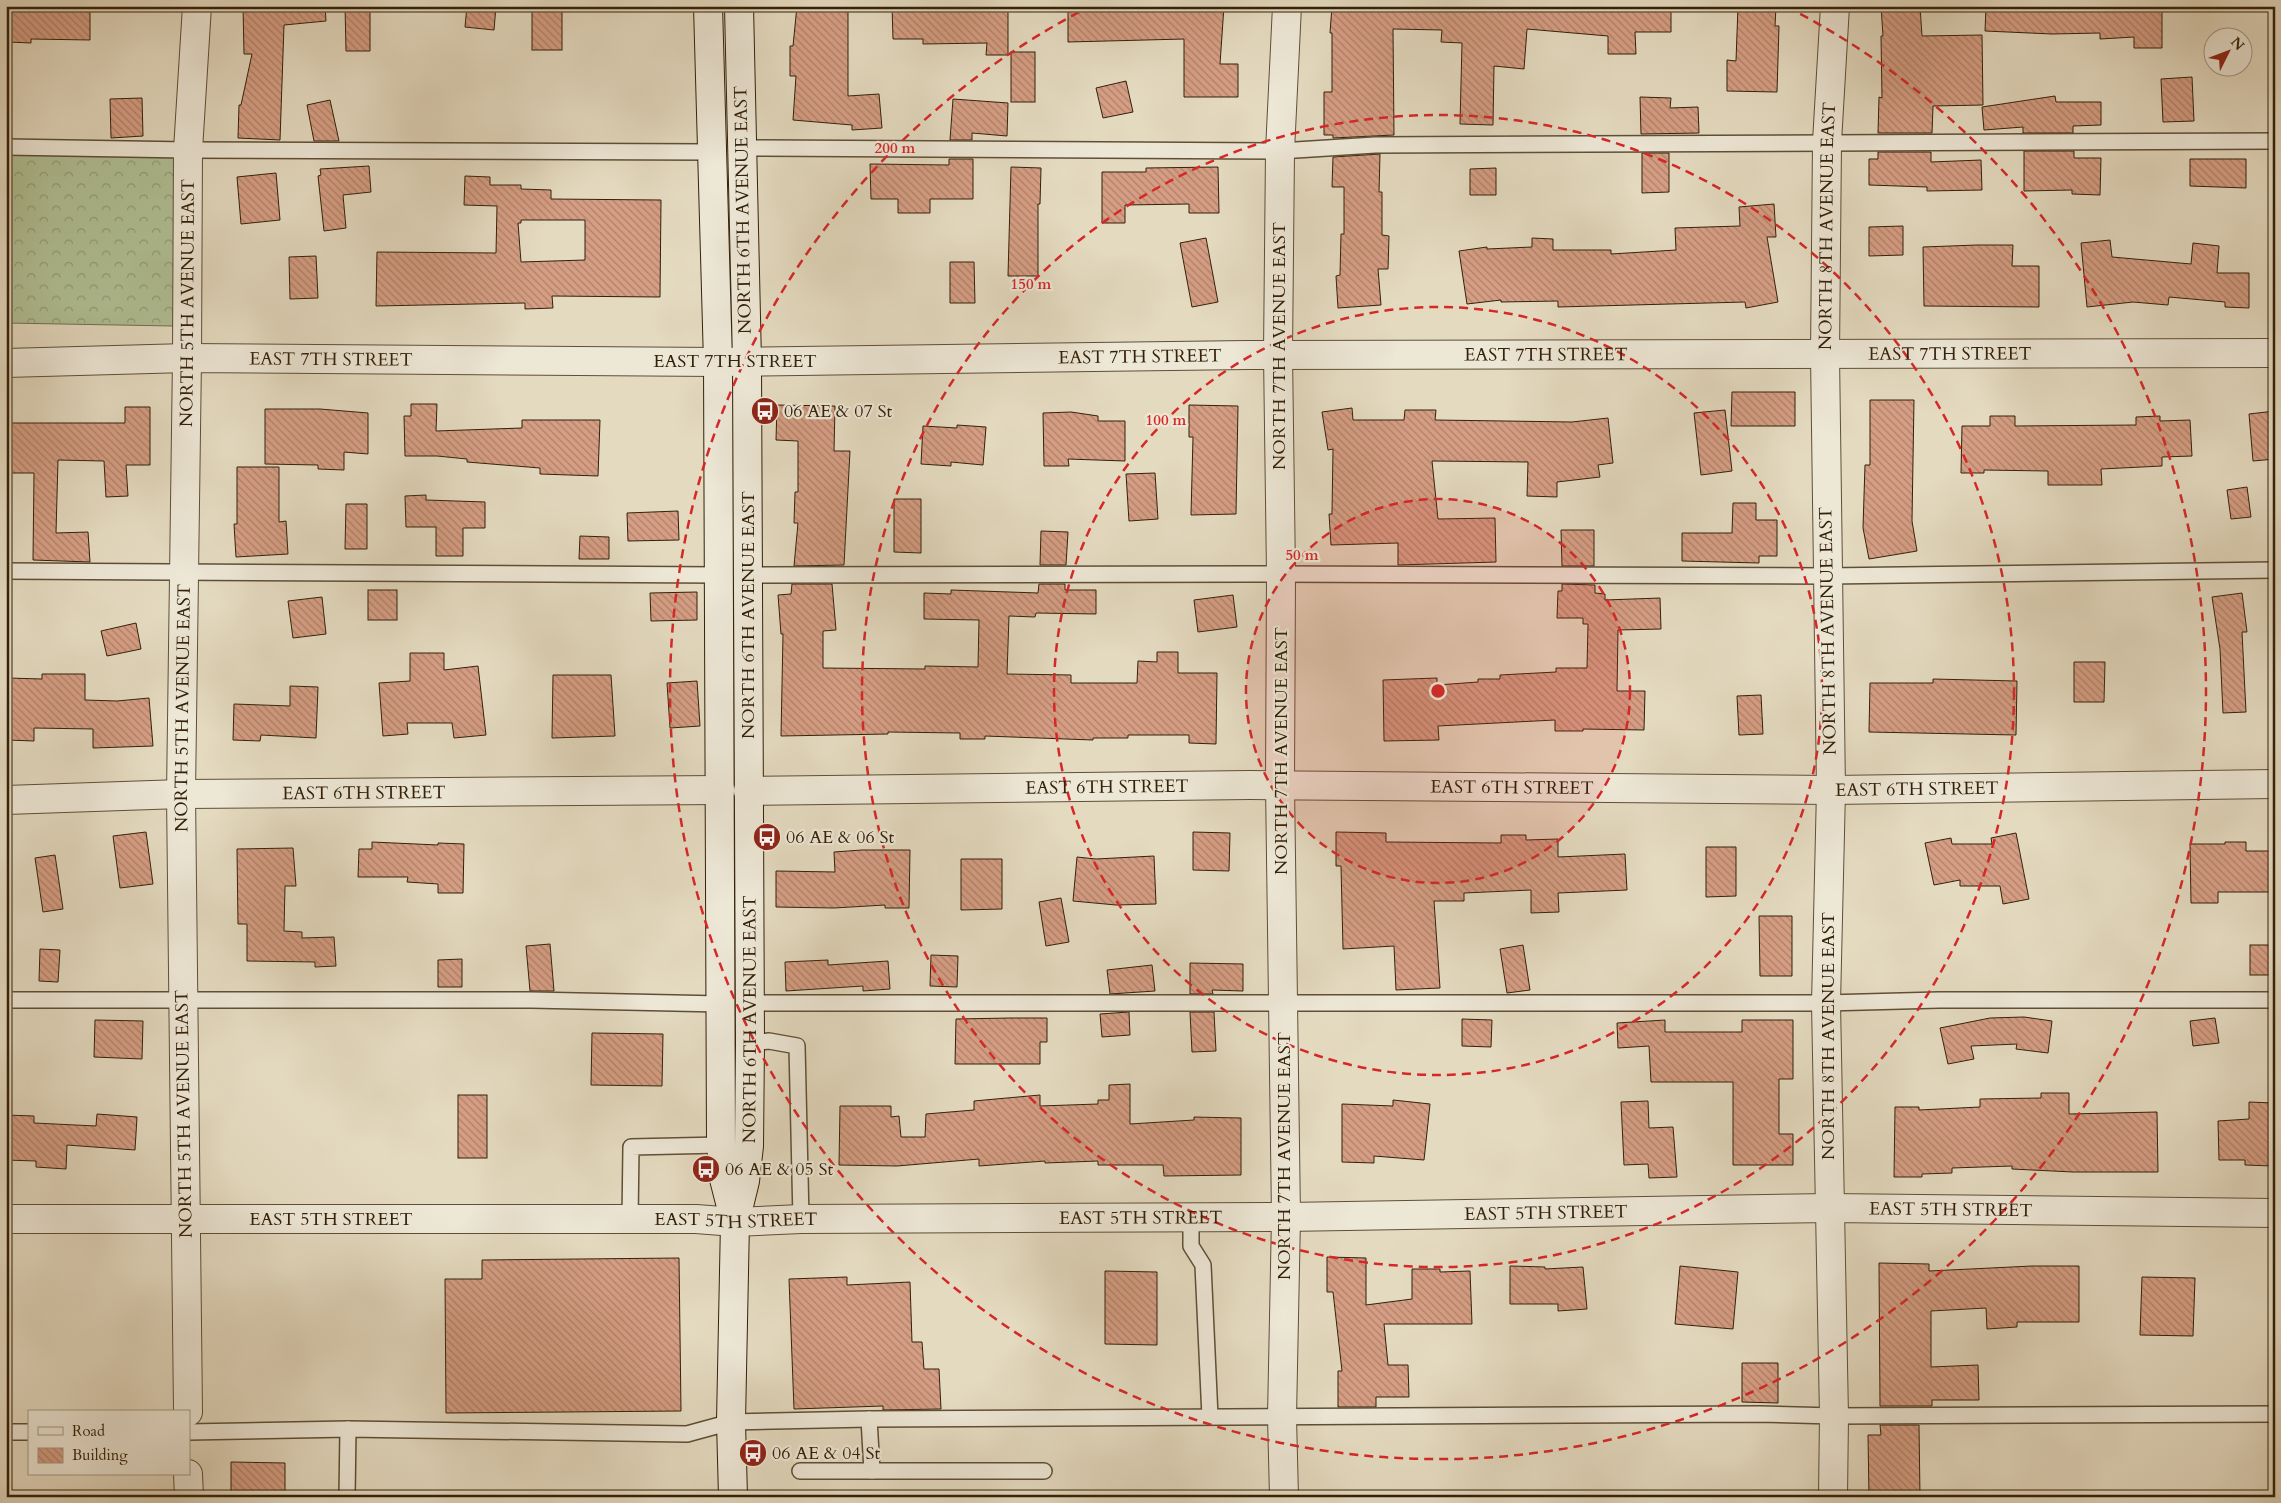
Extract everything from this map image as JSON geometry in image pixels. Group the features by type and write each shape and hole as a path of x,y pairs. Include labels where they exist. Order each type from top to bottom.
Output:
{"street":[{"name":"NORTH 5TH AVENUE EAST","path":"188,1410 184,1220 181,794 188,358 188,150 197,6"},
{"name":"NORTH 6TH AVENUE EAST","path":"708,6 718,362 721,1145 724,1179 734,1222 731,1422 733,1497"},
{"name":"NORTH 6TH AVENUE EAST","path":"734,1222 745,1181 748,1146 750,1043 747,362 739,6"},
{"name":"NORTH 7TH AVENUE EAST","path":"1284,1497 1282,1417 1286,1217 1280,785 1281,574 1278,354 1280,151 1287,6"},
{"name":"NORTH 8TH AVENUE EAST","path":"1833,1497 1834,1416 1826,1003 1831,790 1825,355 1827,142 1835,6"},
{"name":"EAST 7TH STREET","path":"6,363 188,358 747,362 1278,354 1825,355 2275,353"},
{"name":"EAST 6TH STREET","path":"748,791 1280,785 1831,790 2275,784"},
{"name":"EAST 6TH STREET","path":"6,800 181,794 720,790"},
{"name":"EAST 5TH STREET","path":"6,1219 696,1219 734,1222 801,1219 1286,1217 1829,1208 2275,1213"},
{"path":"188,1476 189,1497"}],"lane":[{"path":"742,148 1280,151 1375,145 2275,141"},
{"path":"6,147 188,150 711,152"},
{"path":"747,575 1827,576 2275,570"},
{"path":"6,571 719,575"},
{"path":"6,1000 531,1000 721,1004"},
{"path":"749,1003 1826,1003 1939,1000 2275,1000"},
{"path":"750,1043 769,1041 797,1046 801,1219"},
{"path":"630,1220 631,1147 721,1145"},
{"path":"1191,1218 1191,1246 1203,1266 1210,1417"},
{"path":"190,1432 348,1428 687,1434 731,1422 870,1419 1759,1414 1834,1416 2275,1414"},
{"path":"870,1419 872,1471"},
{"path":"347,1497 348,1428"},
{"path":"6,1432 28,1432"},
{"path":"800,1471 1044,1471"}],"green space":[{"path":"6,152 178,156 173,326 6,323"}],"building":[{"path":"9,6 90,6 90,40 31,39 31,43 8,42"},
{"path":"243,6 325,6 326,21 284,25 280,140 238,138 239,105 241,105 252,54 244,54"},
{"path":"345,6 370,6 370,51 346,51"},
{"path":"467,6 496,6 494,30 465,27"},
{"path":"532,6 562,6 562,50 532,50"},
{"path":"797,6 848,6 848,96 879,94 882,128 852,130 852,125 793,120 796,76 790,76 790,46 793,46"},
{"path":"892,6 1008,6 1008,55 986,55 987,43 923,44 923,39 893,39"},
{"path":"1068,6 1224,6 1220,64 1238,64 1238,97 1184,97 1184,39 1068,42"},
{"path":"1332,6 1671,6 1671,32 1635,32 1636,54 1608,54 1608,36 1527,29 1524,69 1494,66 1493,125 1460,124 1462,43 1441,42 1442,30 1393,29 1394,135 1333,138 1333,135 1324,135 1324,92 1332,92 1332,33 1330,33"},
{"path":"1738,6 1776,6 1775,26 1779,26 1777,92 1727,91 1727,60 1736,61"},
{"path":"1881,6 1920,6 1922,36 1982,35 1983,105 1933,106 1932,133 1878,133 1879,97 1882,98 1881,36 1883,36"},
{"path":"1986,6 2162,6 2162,48 2134,48 2134,37 2100,39 2100,33 2052,34 1985,31"},
{"path":"1011,52 1035,52 1035,102 1011,102"},
{"path":"2192,77 2194,121 2163,122 2161,79"},
{"path":"1126,81 1133,112 1103,118 1096,88"},
{"path":"2055,96 2056,102 2101,102 2101,125 2073,126 2073,133 2023,133 2023,127 1984,130 1982,107"},
{"path":"1640,97 1671,98 1670,108 1698,107 1699,133 1641,134"},
{"path":"142,98 143,136 111,138 110,99"},
{"path":"953,99 1008,103 1007,136 972,133 972,140 950,140"},
{"path":"330,100 339,141 314,141 307,105"},
{"path":"2024,151 2074,151 2074,158 2101,158 2100,195 2072,194 2072,190 2024,191"},
{"path":"1878,152 1931,152 1931,162 1981,160 1982,190 1927,191 1927,187 1869,185 1869,159 1878,159"},
{"path":"1642,153 1669,153 1669,192 1642,193"},
{"path":"1380,154 1379,192 1382,192 1382,235 1389,236 1388,269 1378,269 1381,305 1338,308 1336,276 1340,275 1341,234 1344,234 1344,187 1332,187 1333,157"},
{"path":"949,159 973,159 973,199 930,199 930,213 898,213 898,199 871,199 870,164 949,165"},
{"path":"2190,159 2246,159 2246,188 2190,186"},
{"path":"369,166 371,192 343,195 346,228 324,231 318,176 321,175 320,169"},
{"path":"1011,167 1041,168 1040,204 1038,204 1038,276 1008,276"},
{"path":"1218,167 1219,213 1189,213 1189,204 1125,205 1125,223 1102,223 1102,172 1146,172 1146,168"},
{"path":"1496,168 1496,195 1470,195 1470,169"},
{"path":"276,173 280,220 241,224 237,177"},
{"path":"465,176 490,177 490,185 521,185 521,189 551,190 551,199 661,200 660,297 552,296 553,308 525,309 525,303 376,306 377,252 496,253 497,206 464,205","holes":["521,220 585,220 585,260 521,262 518,223 521,223"]},
{"path":"1774,204 1776,237 1767,237 1778,302 1746,308 1745,302 1558,307 1558,301 1501,302 1501,300 1467,304 1459,251 1487,247 1487,249 1532,247 1532,238 1553,239 1553,250 1611,250 1611,254 1676,250 1675,228 1740,226 1739,207"},
{"path":"1903,226 1903,255 1869,256 1869,227"},
{"path":"1206,238 1218,302 1192,307 1180,243"},
{"path":"2110,240 2112,257 2191,264 2193,243 2219,246 2217,273 2249,273 2249,308 2225,307 2225,302 2169,297 2168,305 2133,302 2087,307 2081,243"},
{"path":"2013,245 2012,266 2039,266 2039,307 1924,306 1923,247"},
{"path":"316,256 318,298 290,299 289,257"},
{"path":"950,262 974,262 975,303 950,303"},
{"path":"1732,392 1795,392 1795,426 1731,426"},
{"path":"1870,400 1914,400 1912,521 1917,551 1869,559 1863,528 1865,465 1870,465"},
{"path":"411,404 437,404 436,431 522,428 522,420 600,420 598,476 540,474 540,468 467,462 467,459 437,456 405,456 404,416 411,416"},
{"path":"777,405 835,406 834,451 850,451 844,565 794,566 798,523 794,523 795,492 798,492 798,441 776,440"},
{"path":"1189,405 1238,406 1236,514 1191,515 1193,437 1189,437"},
{"path":"125,407 150,407 150,465 126,465 128,496 106,497 104,461 58,460 56,533 88,532 90,562 33,560 34,473 9,473 7,423 125,423"},
{"path":"1352,408 1353,420 1404,420 1405,410 1436,410 1435,420 1572,422 1608,418 1613,463 1598,465 1600,477 1557,482 1557,497 1527,496 1528,462 1432,461 1438,519 1495,518 1496,562 1398,565 1398,543 1331,545 1329,514 1332,514 1333,449 1328,450 1322,412"},
{"path":"265,409 320,409 368,413 368,454 344,452 344,470 318,469 318,465 265,464"},
{"path":"1725,410 1732,471 1701,475 1694,413"},
{"path":"2275,411 2275,459 2253,461 2249,414"},
{"path":"1071,412 1098,416 1098,421 1125,421 1125,461 1068,459 1069,466 1044,466 1043,413"},
{"path":"1990,416 2015,416 2015,426 2136,425 2136,417 2160,416 2160,421 2190,420 2192,456 2162,457 2162,466 2101,469 2102,485 2048,485 2048,471 1984,470 1984,473 1961,473 1962,426 1990,426"},
{"path":"957,425 986,427 983,465 951,462 951,466 921,464 923,426 957,428"},
{"path":"237,467 279,467 279,522 286,521 288,554 236,557 234,524 237,524"},
{"path":"1155,473 1158,519 1129,521 1126,474"},
{"path":"2247,487 2251,517 2231,519 2227,490"},
{"path":"426,495 426,500 485,502 485,528 463,528 463,556 436,556 436,527 406,527 405,496"},
{"path":"894,499 921,499 921,553 894,552"},
{"path":"1733,503 1756,503 1756,520 1777,520 1777,556 1759,556 1759,563 1682,561 1682,533 1732,533"},
{"path":"346,504 367,504 367,549 345,549"},
{"path":"678,511 679,540 628,541 627,513"},
{"path":"1561,530 1594,530 1594,566 1562,566"},
{"path":"1041,531 1068,532 1066,565 1040,565"},
{"path":"580,536 609,537 609,559 579,559"},
{"path":"792,584 832,584 836,630 823,631 823,668 925,669 925,666 978,667 979,620 924,619 924,593 951,594 951,590 1038,593 1039,584 1065,584 1065,590 1096,590 1096,614 1036,613 1035,617 1009,616 1007,674 1071,675 1071,683 1137,683 1138,661 1157,662 1157,652 1178,652 1178,673 1217,673 1216,744 1189,743 1189,735 1128,735 1128,738 1093,738 1093,740 985,736 985,739 960,739 960,733 888,732 888,734 781,736 783,634 781,634 778,595 791,594"},
{"path":"1562,584 1595,585 1595,593 1605,594 1605,600 1660,598 1661,629 1618,630 1617,691 1645,691 1644,730 1583,729 1583,731 1555,731 1555,720 1438,726 1439,740 1384,741 1383,680 1437,678 1437,685 1478,682 1478,679 1500,679 1500,675 1556,672 1556,668 1587,668 1588,624 1583,624 1583,618 1557,618 1558,591 1562,591"},
{"path":"368,590 397,590 397,620 368,620"},
{"path":"697,592 697,620 651,621 650,593"},
{"path":"2242,593 2247,632 2242,632 2246,712 2223,713 2220,649 2212,597"},
{"path":"1233,595 1237,627 1198,632 1194,600"},
{"path":"322,597 326,634 293,638 288,601"},
{"path":"136,623 141,649 107,656 101,631"},
{"path":"410,653 444,653 444,670 478,666 486,735 454,738 452,723 407,723 408,734 383,736 379,683 410,681"},
{"path":"2074,662 2105,662 2104,702 2074,702"},
{"path":"42,674 85,674 85,700 117,701 149,698 153,746 93,748 93,729 34,728 34,741 7,740 8,678 42,679"},
{"path":"553,675 611,675 615,736 552,738"},
{"path":"1933,679 2017,681 2016,735 1869,732 1870,683 1933,683"},
{"path":"697,681 700,726 670,728 667,683"},
{"path":"290,686 318,687 316,738 261,735 260,741 233,740 234,704 290,706"},
{"path":"1761,695 1763,734 1739,735 1737,696"},
{"path":"146,832 153,884 120,888 113,836"},
{"path":"1193,832 1230,833 1229,871 1193,870"},
{"path":"1336,832 1386,833 1386,842 1501,843 1501,835 1526,835 1526,840 1558,839 1558,857 1625,854 1627,890 1558,893 1559,912 1531,913 1531,890 1464,893 1464,901 1434,901 1440,988 1396,990 1394,946 1343,949 1341,866 1336,866"},
{"path":"2016,833 2029,899 2003,904 2000,886 1960,886 1960,880 1934,885 1925,843 1951,838 1952,844 1992,844 1991,838"},
{"path":"372,842 438,845 438,843 464,844 463,893 438,893 438,884 407,882 408,877 358,877 359,849 372,849"},
{"path":"2225,842 2246,842 2246,851 2275,851 2275,892 2218,892 2218,903 2191,903 2190,844 2225,844"},
{"path":"1706,847 1736,847 1736,896 1706,897"},
{"path":"293,848 296,886 285,886 284,931 302,932 302,938 334,937 336,966 315,967 315,962 247,961 247,924 238,924 237,849"},
{"path":"910,850 909,908 885,908 885,905 834,908 776,907 776,871 835,872 834,852"},
{"path":"55,855 63,909 43,912 35,858"},
{"path":"1154,856 1156,904 1116,905 1073,901 1077,857 1096,859"},
{"path":"961,859 1002,859 1002,909 961,910"},
{"path":"1061,898 1069,942 1046,946 1039,902"},
{"path":"1759,916 1792,916 1792,976 1760,976"},
{"path":"550,944 554,991 530,991 526,946"},
{"path":"1523,945 1530,990 1507,993 1500,949"},
{"path":"2250,945 2274,945 2274,975 2250,975"},
{"path":"40,949 60,950 58,982 39,981"},
{"path":"931,955 958,956 957,987 930,986"},
{"path":"462,959 462,987 438,987 438,960"},
{"path":"828,960 828,965 888,961 890,989 863,991 863,986 786,991 785,962"},
{"path":"1190,963 1243,964 1243,991 1212,990 1213,994 1190,994"},
{"path":"1152,965 1155,991 1110,994 1107,970"},
{"path":"1129,1012 1130,1035 1102,1037 1100,1014"},
{"path":"1190,1012 1214,1012 1216,1051 1192,1052"},
{"path":"2024,1017 2052,1021 2048,1053 2016,1049 2017,1044 1971,1046 1974,1059 1948,1064 1940,1028 1990,1018"},
{"path":"1047,1018 1047,1042 1040,1042 1040,1064 955,1064 956,1019"},
{"path":"2215,1018 2219,1043 2193,1046 2190,1021"},
{"path":"1462,1019 1492,1020 1491,1047 1462,1046"},
{"path":"95,1020 143,1021 142,1059 94,1057"},
{"path":"1665,1020 1665,1032 1742,1032 1742,1020 1793,1020 1793,1079 1779,1079 1779,1134 1793,1134 1793,1165 1733,1165 1733,1082 1651,1082 1649,1046 1618,1048 1617,1023"},
{"path":"592,1033 663,1034 662,1086 591,1085"},
{"path":"1130,1084 1130,1124 1194,1120 1194,1117 1241,1118 1241,1175 1164,1176 1163,1165 1098,1165 1098,1161 1045,1163 1045,1161 979,1166 979,1159 897,1166 839,1165 840,1106 891,1106 891,1117 899,1116 901,1137 925,1137 926,1114 974,1110 974,1101 1040,1095 1040,1106 1098,1104 1098,1100 1109,1100 1109,1085"},
{"path":"2041,1093 2069,1093 2069,1114 2157,1112 2158,1172 2073,1172 2012,1169 2012,1166 1952,1168 1952,1173 1922,1174 1922,1177 1894,1177 1895,1107 1919,1107 1919,1110 1980,1107 1980,1099 2041,1098"},
{"path":"458,1095 487,1095 487,1158 458,1158"},
{"path":"1393,1100 1430,1104 1424,1160 1374,1156 1374,1163 1342,1162 1342,1104 1393,1106"},
{"path":"1648,1101 1649,1128 1673,1127 1677,1177 1649,1178 1648,1164 1624,1165 1621,1102"},
{"path":"2249,1102 2273,1103 2272,1166 2245,1165 2245,1160 2219,1160 2218,1121 2249,1119"},
{"path":"97,1114 137,1117 135,1150 67,1145 66,1169 36,1167 36,1161 6,1160 6,1115 34,1116 34,1123 96,1126"},
{"path":"1327,1257 1366,1258 1366,1305 1412,1299 1412,1269 1440,1269 1440,1272 1470,1271 1472,1324 1384,1324 1388,1365 1408,1365 1409,1397 1376,1397 1376,1407 1338,1407 1338,1371 1342,1371 1333,1292 1327,1292"},
{"path":"679,1258 681,1411 446,1413 445,1279 482,1279 482,1260"},
{"path":"1879,1263 1929,1264 1929,1271 2032,1266 2079,1266 2079,1322 2017,1322 2017,1327 1987,1329 1986,1308 1931,1311 1931,1367 1978,1365 1979,1400 1932,1400 1932,1406 1880,1406"},
{"path":"1510,1266 1545,1267 1545,1269 1583,1267 1587,1309 1558,1311 1558,1304 1510,1304"},
{"path":"1680,1266 1738,1272 1733,1329 1675,1324"},
{"path":"1105,1271 1157,1272 1157,1345 1105,1344"},
{"path":"847,1277 847,1285 910,1282 912,1342 922,1342 924,1369 939,1369 941,1409 883,1410 883,1406 794,1409 789,1279"},
{"path":"2142,1277 2195,1278 2193,1336 2140,1335"},
{"path":"1742,1363 1778,1363 1778,1403 1742,1402"},
{"path":"1880,1425 1919,1425 1920,1497 1869,1497 1868,1435 1881,1435"},
{"path":"231,1462 285,1463 285,1497 231,1497"}],"place":[{"name":"06 AE & 07 St","path":"765,411"},
{"name":"06 AE & 06 St","path":"767,837"},
{"name":"06 AE & 05 St","path":"706,1169"},
{"name":"06 AE & 04 St","path":"753,1453"}]}
